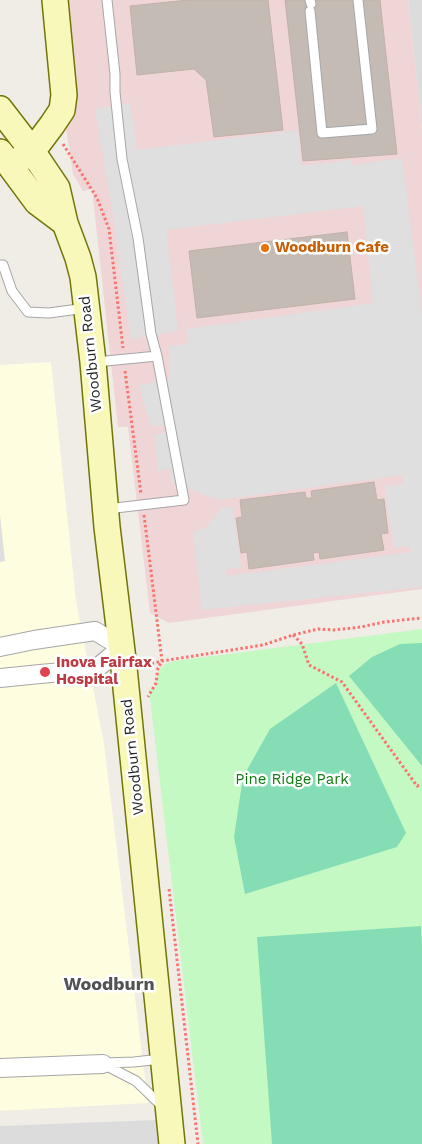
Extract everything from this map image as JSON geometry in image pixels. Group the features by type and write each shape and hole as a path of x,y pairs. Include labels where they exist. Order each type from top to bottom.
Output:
{"street":[{"path":"55,0 64,96 62,110 37,145 31,150 6,160 37,202 65,223"},
{"name":"Woodburn Road","path":"0,109 31,150 56,188 65,223 83,277 172,1144"},
{"path":"0,647 95,631 122,647 96,669 0,678"},
{"path":"0,1068 103,1064"}],"lane":[{"path":"106,509 184,500 157,356 151,334 138,238 122,159 107,0"},
{"path":"310,5 322,133 372,129 358,0"},
{"path":"0,265 3,266 12,291 28,312 49,313 86,308"},
{"path":"93,362 157,356"},
{"path":"103,1064 164,1059"},
{"path":"103,1064 136,1081 169,1112"}],"path":[{"path":"63,144 97,198 109,230 162,661"},
{"path":"149,664 263,645 318,629 334,630 422,618"},
{"path":"293,635 302,644 309,665 342,682 417,786 422,786"},
{"path":"179,977 198,1144"}],"shaded area":[{"path":"67,0 408,0 422,130 422,589 169,623 150,613 128,427 118,427 92,189 83,191 73,174 66,128 76,112"},
{"path":"408,0 422,0 422,130"},
{"path":"130,103 137,150 298,130 301,166 351,160 352,167 354,165 402,158 422,315 422,587 202,610 193,531 206,528 221,508 233,507 241,568 226,569 227,576 411,552 410,546 394,548 384,486 404,484 403,475 218,500 171,482 170,468 158,471 154,435 167,433 165,425 151,427 139,385 170,380 169,346 188,344 186,329 373,303 363,206 166,230 178,331 131,339 95,109"},
{"name":"Inova Fairfax Hospital","path":"51,362 76,601 104,744 148,1103 0,1111 0,365"},
{"path":"0,515 5,561 0,562"},
{"path":"156,1120 159,1144 0,1144 0,1126"}],"green space":[{"name":"Pine Ridge Park","path":"422,629 422,1144 203,1144 149,690 156,688 160,669 174,661"},
{"path":"422,643 422,766 349,676 372,657 400,644"},
{"path":"336,683 406,833 397,847 245,894 234,837 243,777 270,729"},
{"path":"421,926 422,1144 272,1144 257,937"}],"building":[{"path":"188,0 268,0 283,130 214,137 206,80 194,69 137,75 130,6"},
{"path":"285,0 380,0 397,154 303,161"},
{"path":"347,232 355,299 197,318 189,251"},
{"path":"374,482 377,500 384,499 388,533 381,534 384,550 320,559 319,552 313,553 314,560 249,569 247,552 241,553 236,518 242,517 240,500 305,492 306,498 312,498 311,491"}],"place":[{"name":"Woodburn Cafe","path":"265,248"},
{"name":"Inova Fairfax Hospital","path":"45,672"}],"district":[{"name":"Woodburn","path":"109,985"}]}
